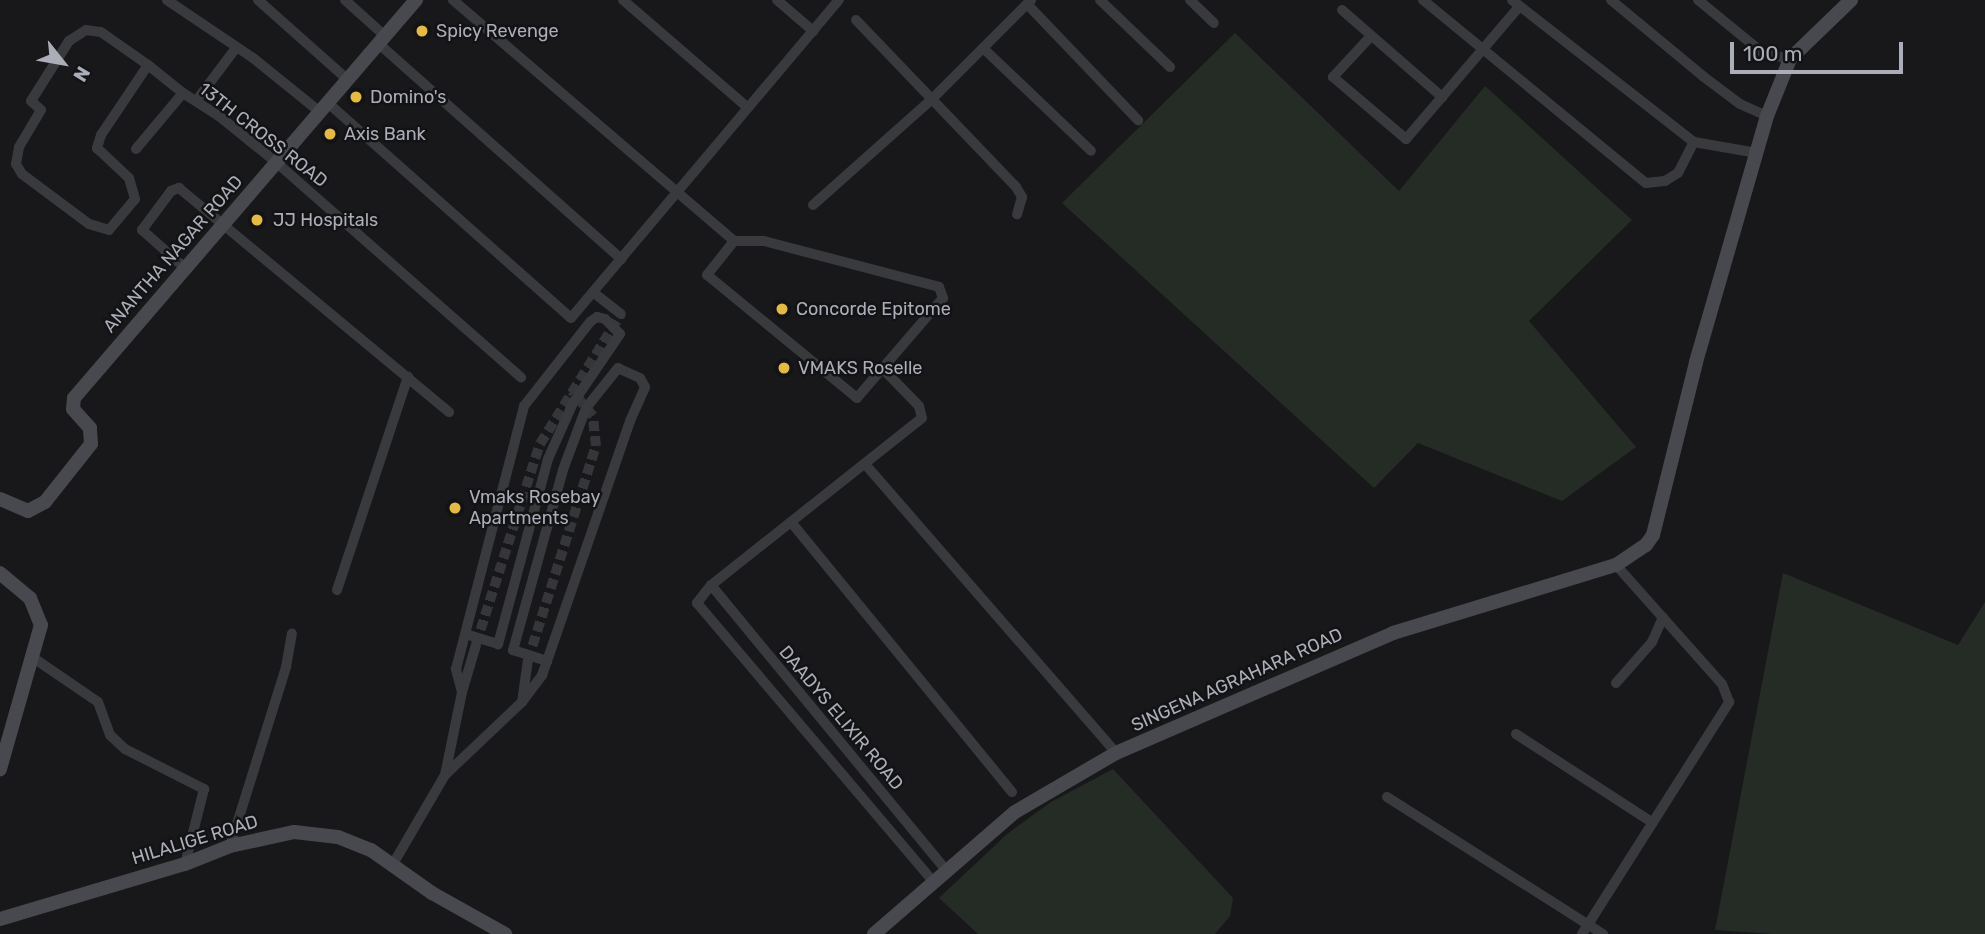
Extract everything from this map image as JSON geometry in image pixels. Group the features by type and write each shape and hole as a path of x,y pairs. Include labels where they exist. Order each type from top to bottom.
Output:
{"street":[{"path":"167,0 324,108 571,318 839,0"},
{"path":"258,0 348,80"},
{"path":"345,0 382,40 621,259"},
{"name":"ANANTHA NAGAR ROAD","path":"0,499 28,511 36,509 88,449 92,434 75,414 74,398 416,0"},
{"path":"453,0 734,241 764,241 939,287 943,298 857,398 707,275 734,241"},
{"path":"622,0 748,108"},
{"path":"777,0 813,31"},
{"path":"1100,0 1170,67"},
{"path":"1190,0 1214,23"},
{"path":"1423,0 1481,52 1646,183 1665,181 1678,173 1694,142"},
{"path":"1611,0 1740,104 1768,116"},
{"path":"1698,0 1763,53 1790,59"},
{"path":"1371,37 1334,77 1406,139 1481,52 1516,3 1694,142 1757,153 1790,59 1851,0"},
{"path":"813,205 933,98 1029,2 1138,120"},
{"path":"1342,10 1441,97"},
{"path":"856,20 1016,187 1022,197 1017,214"},
{"name":"13TH CROSS ROAD","path":"148,65 101,135 97,148 129,178 135,199 109,230 89,224 22,174 16,164 19,147 41,110 31,101 69,41 86,30 101,32 148,65 277,163 521,377"},
{"path":"196,101 236,48"},
{"path":"983,48 1091,151"},
{"path":"136,149 183,93"},
{"name":"SINGENA AGRAHARA ROAD","path":"874,934 1015,812 1116,753 1393,633 1616,565 1653,535 1696,362 1757,153"},
{"path":"186,270 142,230 171,191 186,190 450,412"},
{"path":"594,293 621,314"},
{"path":"462,692 456,668 524,406 597,317 621,334 573,403 548,459 498,644 466,634"},
{"path":"393,864 445,775 522,702 547,661 645,387 640,379 618,368 586,408 563,470 513,650 547,661"},
{"path":"711,586 922,418 919,406 883,369"},
{"path":"337,590 408,377"},
{"path":"587,384 598,391"},
{"path":"865,464 1116,753"},
{"path":"791,522 1012,792"},
{"path":"1582,934 1729,702 1723,684 1616,565"},
{"path":"0,573 24,591 39,616 34,659 0,769"},
{"name":"DAADYS ELIXIR ROAD","path":"934,882 697,603 711,586 947,871"},
{"path":"1616,683 1652,642 1663,617"},
{"path":"230,846 286,667 292,634"},
{"path":"445,775 462,692 476,645"},
{"path":"34,659 98,702 110,735 125,750 204,789 185,864"},
{"path":"522,702 528,660"},
{"path":"1516,734 1653,822"},
{"path":"1387,797 1603,934"},
{"name":"HILALIGE ROAD","path":"0,919 185,864 230,846 294,832 325,834 354,842 393,864 432,894 505,934"}],"shaded area":[{"path":"1235,33 1399,191 1485,86 1632,220 1529,321 1636,447 1562,501 1418,443 1374,488 1062,203"},
{"path":"1783,573 1958,645 1985,602 1985,934 1773,934 1715,930"},
{"path":"1113,769 1233,898 1230,916 1215,934 978,934 939,898 1007,834 1051,802"}],"tunnel":[{"path":"476,644 540,444 621,314"},
{"path":"528,660 596,446 593,416 572,391"}],"place":[{"name":"Spicy Revenge","path":"422,31"},
{"name":"Domino's","path":"356,97"},
{"name":"Axis Bank","path":"330,134"},
{"name":"JJ Hospitals","path":"257,220"},
{"name":"Concorde Epitome","path":"782,309"},
{"name":"VMAKS Roselle","path":"784,368"},
{"name":"Vmaks Rosebay Apartments","path":"455,508"}]}
